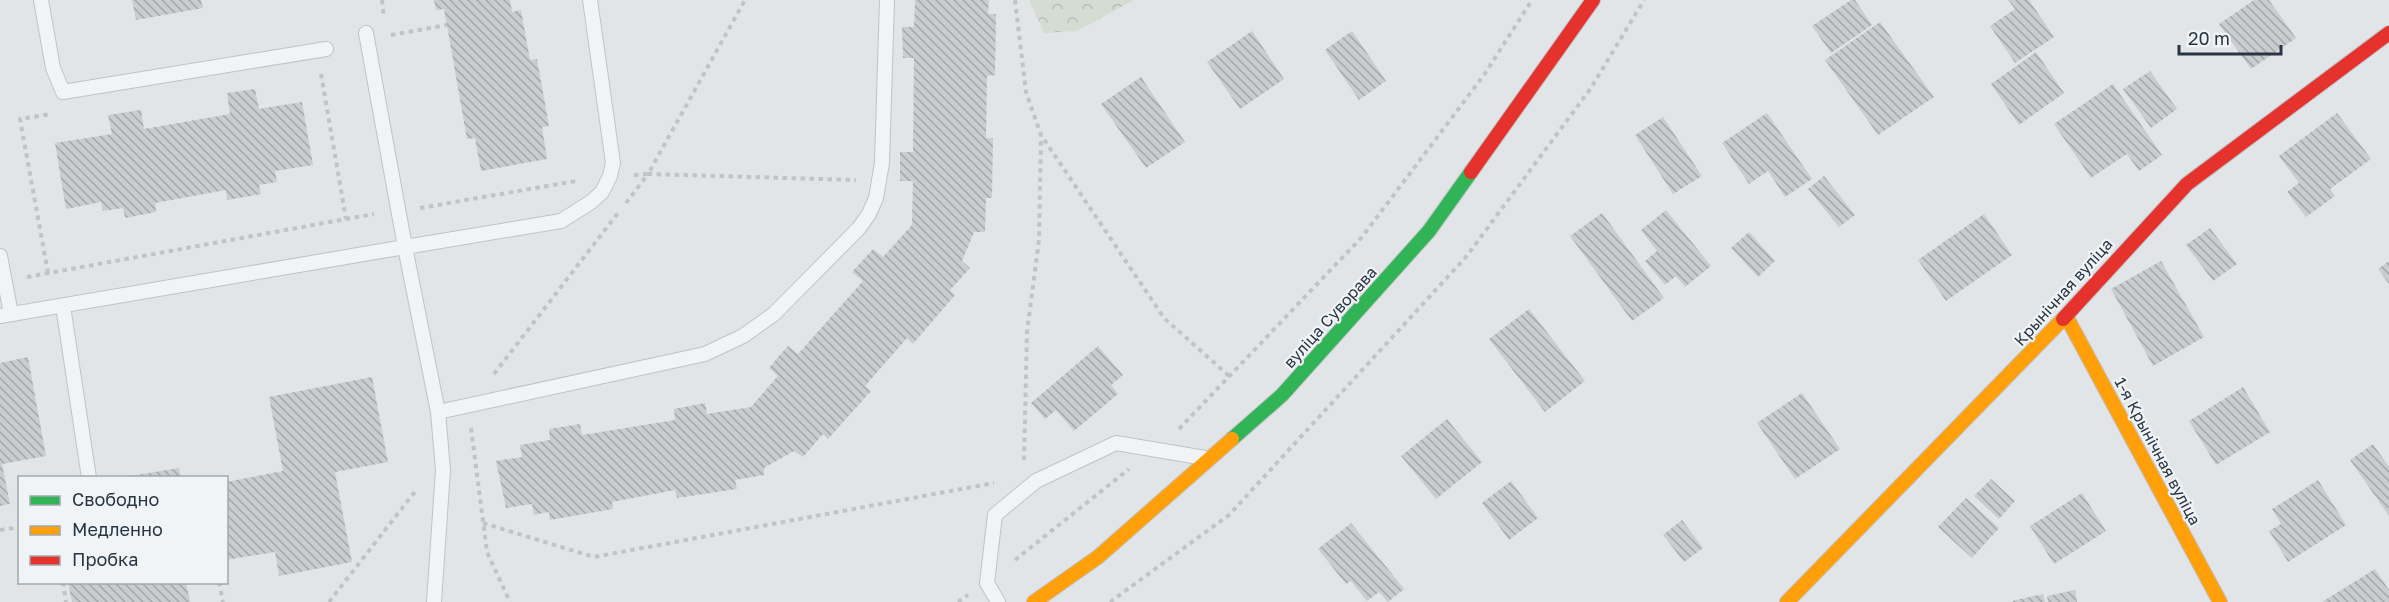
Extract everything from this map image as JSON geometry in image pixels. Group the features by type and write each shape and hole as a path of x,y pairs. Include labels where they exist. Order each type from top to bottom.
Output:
{"street":[{"name":"вуліца Суворава","path":"1035,602 1098,557 1282,395 1429,231 1593,0"},
{"name":"Крынічная вуліца","path":"1787,602 2066,316 2187,184 2389,33"},
{"name":"1-я Крынічная вуліца","path":"2066,316 2220,602"}],"lane":[{"path":"41,0 53,68 63,92 326,49"},
{"path":"0,256 6,315 561,221 591,202 602,192 610,176 613,163 590,0"},
{"path":"438,412 705,354 743,336 774,314 859,228 876,198 880,180 887,0"},
{"path":"366,33 438,412 443,470 434,602"},
{"path":"63,306 89,476"},
{"path":"998,602 987,583 995,515 1030,479 1116,443 1210,458"}],"path":[{"path":"1015,0 1026,92 1041,135 1164,318 1230,377"},
{"path":"958,602 987,583 1154,449 1184,424 1230,377 1362,237 1484,75 1533,0"},
{"path":"388,35 447,25"},
{"path":"320,69 346,219"},
{"path":"48,273 20,119 55,113"},
{"path":"483,523 594,557 1030,479 1027,332 1039,240 1041,135"},
{"path":"468,407 648,174 880,180"},
{"path":"4,281 398,210"},
{"path":"329,602 417,489 443,470"},
{"path":"0,530 18,527"},
{"path":"63,584 66,602"},
{"path":"219,584 223,602"}],"green space":[{"path":"1029,0 1134,0 1077,31 1044,33"}],"building":[{"path":"132,0 201,0 203,8 136,20"},
{"path":"434,0 510,0 512,12 521,10 530,60 537,59 549,126 542,127 547,159 481,171 475,138 467,139 444,9 436,10"},
{"path":"915,0 989,0 988,14 996,14 995,75 987,76 986,138 993,138 992,198 986,198 985,232 974,232 962,261 970,268 950,290 955,295 913,344 907,338 865,386 871,391 828,439 823,434 803,457 794,451 764,468 764,475 735,480 737,489 677,498 675,490 612,502 613,509 550,520 549,512 534,515 532,504 506,508 496,461 522,457 520,445 550,440 549,429 580,424 582,435 675,420 674,409 705,403 707,414 751,407 778,376 769,368 779,356 788,346 798,354 863,281 852,272 873,249 883,257 912,225 913,181 900,181 900,152 913,152 914,58 903,58 902,27 914,27"},
{"path":"1851,0 1855,0 1872,25 1831,53 1812,26"},
{"path":"2008,0 2029,0 2054,37 2015,63 1990,26 2015,9"},
{"path":"2254,0 2269,0 2296,38 2251,69 2219,24"},
{"path":"1880,22 1934,97 1878,135 1825,60"},
{"path":"1252,31 1284,79 1240,109 1207,62"},
{"path":"1352,31 1386,81 1359,100 1325,50"},
{"path":"2036,52 2064,93 2019,125 1991,84"},
{"path":"2150,71 2177,109 2151,128 2123,89"},
{"path":"1141,77 1185,142 1146,168 1101,104"},
{"path":"2113,84 2162,155 2139,171 2127,154 2091,178 2054,124"},
{"path":"255,89 259,109 302,102 313,165 275,171 277,182 259,185 261,194 227,200 226,190 155,203 156,212 125,218 123,208 103,211 101,202 66,209 55,143 112,134 108,115 141,110 144,129 230,114 227,93"},
{"path":"1767,113 1812,179 1785,197 1768,171 1749,184 1722,143"},
{"path":"2337,113 2371,159 2330,189 2335,196 2306,217 2287,192 2299,183 2279,156"},
{"path":"1663,117 1702,176 1673,194 1635,135"},
{"path":"1824,176 1855,215 1839,227 1808,189"},
{"path":"1666,210 1711,266 1685,287 1676,276 1665,285 1645,261 1657,251 1641,230"},
{"path":"1602,213 1664,298 1632,321 1570,236"},
{"path":"1984,214 2012,255 1946,301 1918,260"},
{"path":"2210,228 2237,264 2213,281 2186,245"},
{"path":"1749,232 1775,261 1758,277 1731,248"},
{"path":"2161,261 2204,337 2153,366 2111,289"},
{"path":"2389,261 2389,284 2378,269"},
{"path":"1529,309 1585,381 1545,412 1489,339"},
{"path":"1098,346 1123,375 1111,385 1118,394 1074,431 1056,410 1045,419 1031,403"},
{"path":"28,357 46,456 2,464 10,504 0,506 0,363"},
{"path":"372,377 388,462 335,472 352,562 279,576 275,552 228,560 228,482 283,471 269,397"},
{"path":"2243,387 2270,432 2216,465 2189,421"},
{"path":"1802,393 1840,449 1795,479 1757,423"},
{"path":"1447,419 1482,462 1436,499 1401,456"},
{"path":"2373,444 2389,467 2389,516 2350,460"},
{"path":"179,468 181,476 130,476"},
{"path":"1991,479 2015,501 1999,519 1974,496"},
{"path":"2318,480 2346,525 2288,562 2269,531 2281,524 2272,509"},
{"path":"1511,481 1538,518 1509,540 1482,503"},
{"path":"2082,493 2106,531 2054,564 2030,526"},
{"path":"1966,498 1999,528 1972,558 1938,527"},
{"path":"1682,520 1703,548 1684,562 1663,535"},
{"path":"1351,523 1404,589 1388,602 1379,592 1367,601 1351,581 1346,584 1318,549"},
{"path":"2375,569 2389,590 2389,602 2322,602"},
{"path":"68,584 186,584 190,602 72,602"},
{"path":"2075,590 2077,602 2048,602 2047,596"},
{"path":"2043,594 2045,602 2012,601"}],"traffic: fast":[{"path":"1232,439 1282,395 1429,231 1471,172"}],"traffic: slow":[{"path":"2066,316 2220,602"},
{"path":"1787,602 2063,319"},
{"path":"1034,602 1098,557 1232,439"}],"traffic: jam":[{"path":"1471,172 1593,0"},
{"path":"2063,319 2187,184 2389,33"}]}
